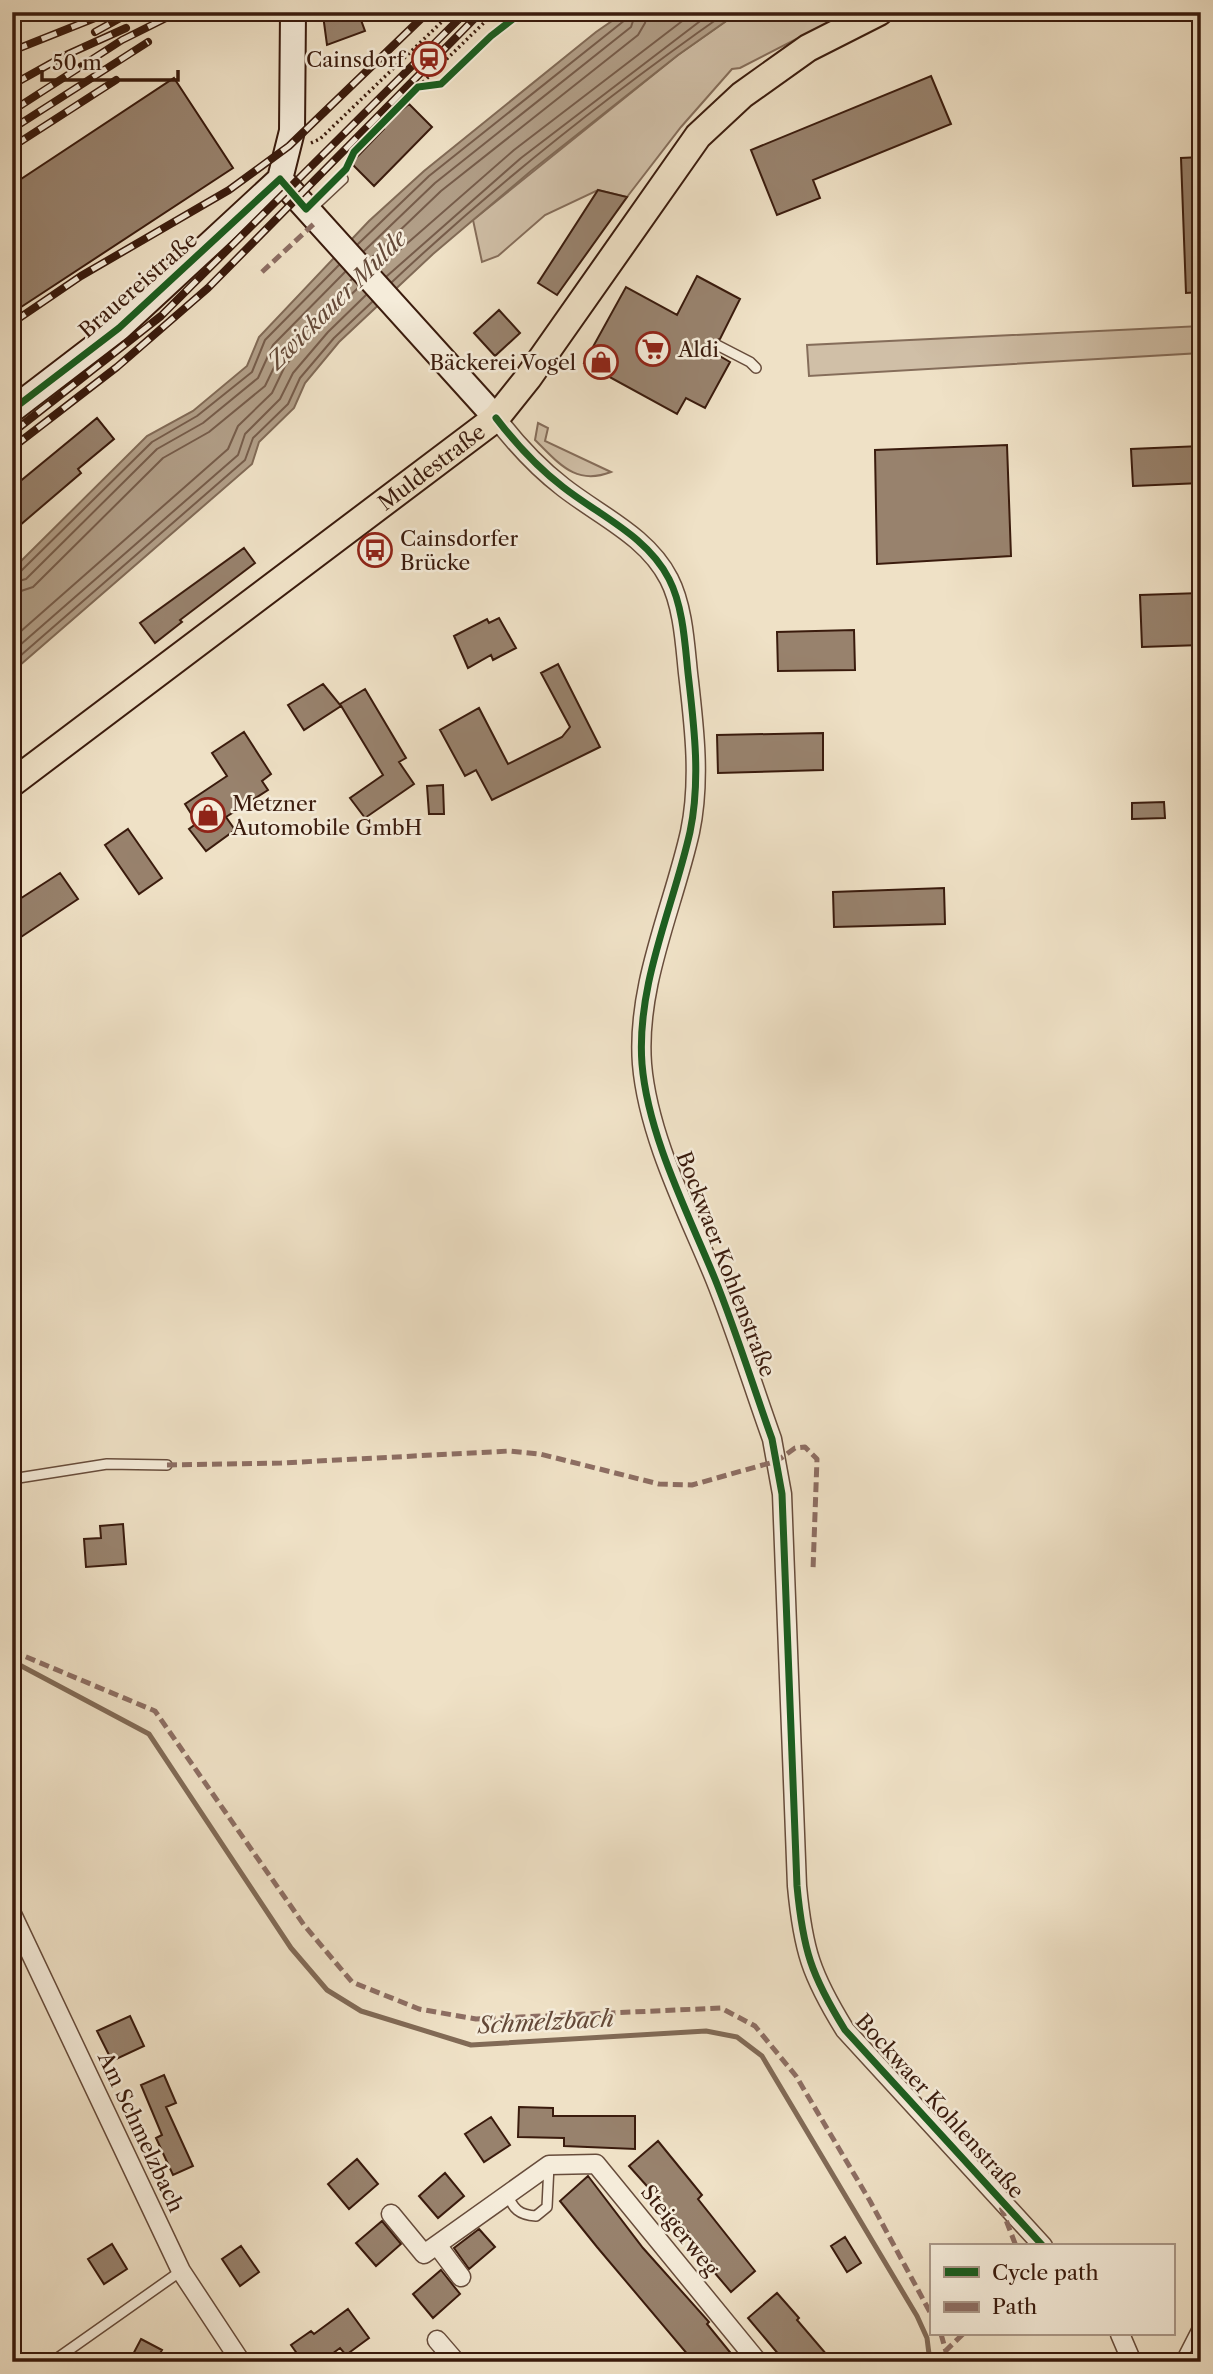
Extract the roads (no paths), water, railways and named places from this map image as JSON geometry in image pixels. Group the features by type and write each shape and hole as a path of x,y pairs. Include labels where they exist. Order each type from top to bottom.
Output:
{"main road":[{"path":"293,12 292,131 282,169 309,212 496,418"},
{"name":"Muldestraße","path":"12,782 496,418 528,378 564,322 698,136 742,95 808,48 879,12"},
{"name":"Brauereistraße","path":"12,410 119,328 282,169"}],"street":[{"name":"Bockwaer Kohlenstraße","path":"496,418 521,450 562,486 638,540 660,563 671,583 678,607 691,696 696,793 690,830 651,974 642,1026 642,1065 650,1109 673,1178 716,1283 772,1439 777,1461 782,1494 797,1886 802,1939 824,1996 845,2030 1041,2244"},
{"name":"Am Schmelzbach","path":"12,1914 181,2270 241,2362"},
{"name":"Steigerweg","path":"549,2165 597,2164 758,2362"},
{"path":"391,2214 424,2254 549,2165"},
{"path":"437,2245 461,2277"},
{"path":"1121,2336 1132,2362"},
{"path":"437,2340 456,2362"}],"lane":[{"path":"309,212 343,179"},
{"path":"717,345 750,362 756,369"},
{"path":"12,1479 107,1464 167,1465"},
{"path":"507,2193 513,2207 524,2215 536,2216 547,2207 549,2165"},
{"path":"52,2362 181,2270"},
{"path":"1180,2362 1201,2321"}],"water":[{"name":"Zwickauer Mulde","path":"625,12 739,12 678,55 531,171 433,254 339,342 305,383 294,408 259,442 252,464 12,672 12,570 147,436 193,411 247,366 259,337 369,221 424,171 596,32"}],"waterway":[{"name":"Schmelzbach","path":"12,1661 149,1734 291,1948 327,1990 361,2011 471,2045 706,2031 737,2037 762,2056 917,2316 927,2338 930,2362"}],"railway":[{"path":"12,51 110,12"},
{"path":"95,32 131,12"},
{"path":"12,111 122,40 178,12"},
{"path":"12,323 81,276 229,190 289,146 428,12"},
{"path":"12,433 161,316 466,12"},
{"path":"12,448 117,367 208,288 481,12"},
{"path":"12,85 64,56 126,28"},
{"path":"12,129 148,42"},
{"path":"12,147 116,80"}],"place":[{"name":"Cainsdorf","path":"429,59"},
{"name":"Aldi","path":"653,349"},
{"name":"Bäckerei Vogel","path":"601,362"},
{"name":"Cainsdorfer Brücke","path":"375,550"},
{"name":"Metzner Automobile GmbH","path":"208,815"}]}
